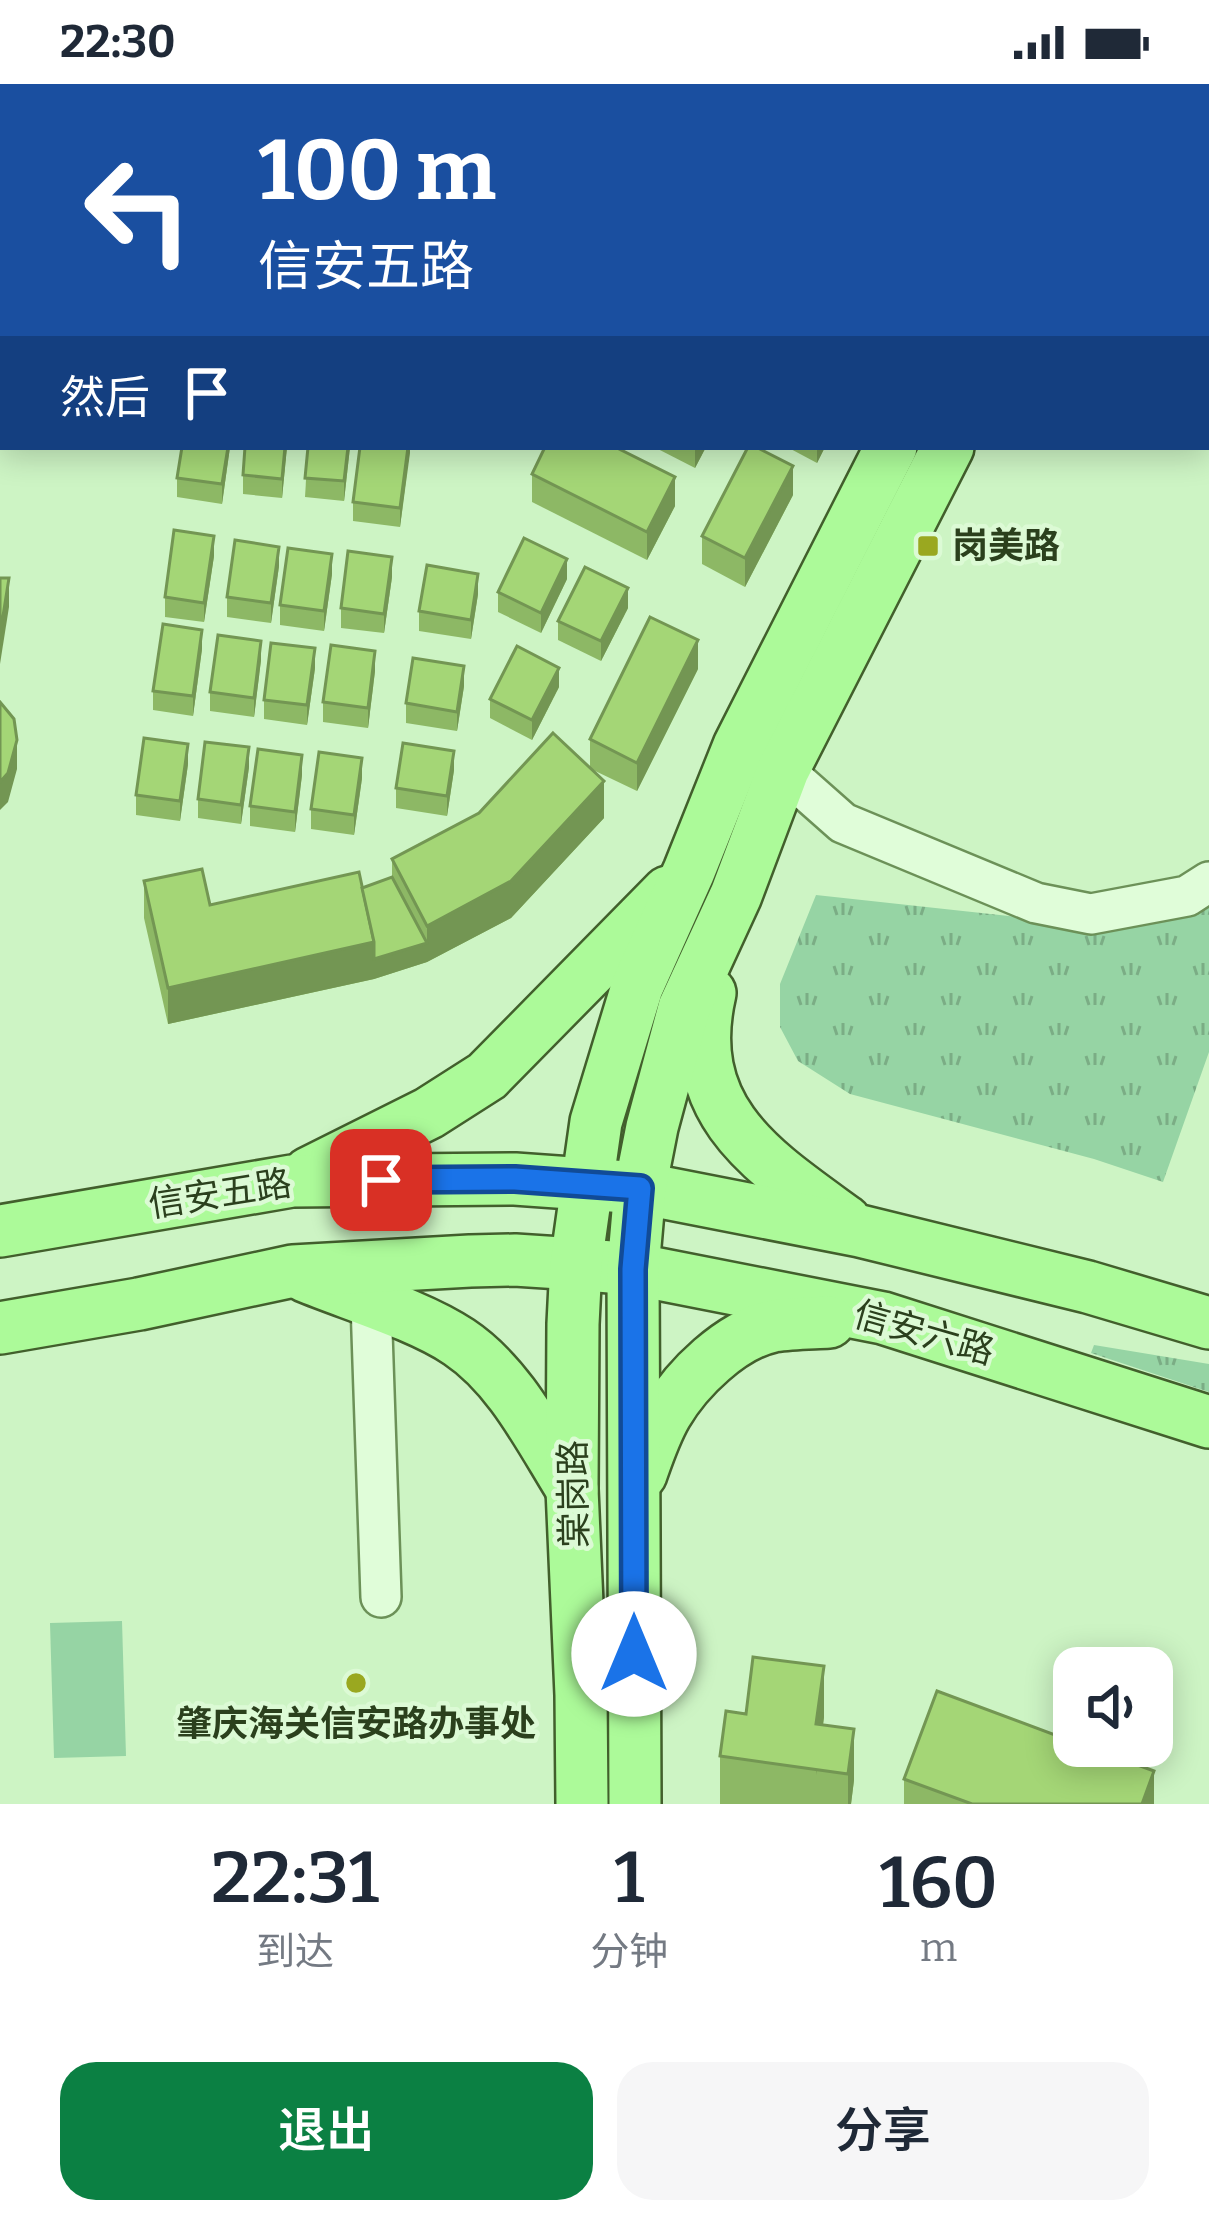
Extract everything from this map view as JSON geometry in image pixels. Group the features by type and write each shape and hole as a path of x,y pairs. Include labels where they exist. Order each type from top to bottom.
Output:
{"main road":[{"path":"585,1184 599,1110 637,987 739,746 889,450"},
{"path":"946,450 783,770 736,895 684,1008 640,1188 860,1232 1088,1287 1209,1323"},
{"path":"292,1181 470,1089 518,1047 689,871"},
{"path":"736,895 708,1000 704,1045 709,1077 733,1125 770,1166 860,1232"},
{"path":"637,987 684,1008"},
{"name":"信安五路","path":"0,1231 292,1181 515,1179 640,1188"},
{"name":"棠岗路","path":"582,1804 572,1489 576,1264 585,1184"},
{"name":"棠岗路","path":"635,1804 633,1269 640,1188"},
{"path":"0,1328 293,1271 515,1260 576,1264"},
{"name":"信安六路","path":"576,1264 633,1269 883,1318 1209,1422"},
{"path":"293,1271 459,1342 509,1391 572,1489"},
{"path":"633,1495 666,1414 712,1361 740,1341 771,1327 883,1318"},
{"path":"581,1695 634,1694"}],"lane":[{"path":"783,770 843,824 1036,902 1091,914 1187,896 1209,882"},
{"path":"371,1303 382,1597"}],"green space":[{"path":"816,895 1101,926 1194,915 1209,904 1209,1052 1163,1182 850,1094 798,1061 780,1027 780,984"},
{"path":"1094,1345 1209,1364 1209,1392 1091,1353"},
{"path":"122,1621 126,1756 54,1758 50,1623"}],"building":[{"path":"182,450 228,450 222,484 177,478"},
{"path":"245,450 285,450 282,479 243,475"},
{"path":"308,450 348,450 344,481 305,478"},
{"path":"360,450 408,450 400,508 353,502"},
{"path":"544,450 621,450 675,477 647,532 532,474"},
{"path":"746,450 762,450 793,466 745,558 702,536"},
{"path":"174,530 214,536 204,603 165,597"},
{"path":"524,538 567,559 541,613 498,592"},
{"path":"235,540 279,547 271,603 227,597"},
{"path":"288,548 332,554 324,611 280,605"},
{"path":"348,551 392,557 384,614 341,608"},
{"path":"427,565 478,574 471,620 419,611"},
{"path":"585,567 628,588 601,641 558,621"},
{"path":"0,578 9,578 0,635"},
{"path":"650,617 698,640 637,763 590,739"},
{"path":"163,624 202,630 193,696 153,691"},
{"path":"218,635 261,641 254,698 210,692"},
{"path":"271,643 315,648 307,705 264,700"},
{"path":"331,645 375,651 368,708 323,702"},
{"path":"517,646 559,668 532,720 490,699"},
{"path":"413,658 464,666 457,712 406,703"},
{"path":"0,702 14,719 17,740 8,773 0,782"},
{"path":"553,733 604,781 511,881 427,926 392,859 479,813"},
{"path":"144,738 188,744 180,801 136,795"},
{"path":"205,742 249,747 241,805 198,799"},
{"path":"403,743 454,751 447,796 396,788"},
{"path":"258,749 302,755 295,812 250,806"},
{"path":"319,752 362,758 354,815 311,809"},
{"path":"202,869 210,905 359,872 374,942 168,988 144,881"},
{"path":"392,877 427,943 374,959 362,888"},
{"path":"753,1657 824,1666 816,1724 854,1729 848,1774 720,1756 726,1711 746,1714"},
{"path":"937,1691 1053,1734 1053,1767 1154,1771 1142,1804 972,1804 904,1779"}],"place":[{"name":"岗美路","path":"928,546"},
{"name":"肇庆海关信安路办事处","path":"356,1683"}],"route":[{"path":"381,1180 515,1179 640,1188 633,1269 634,1654"}]}
